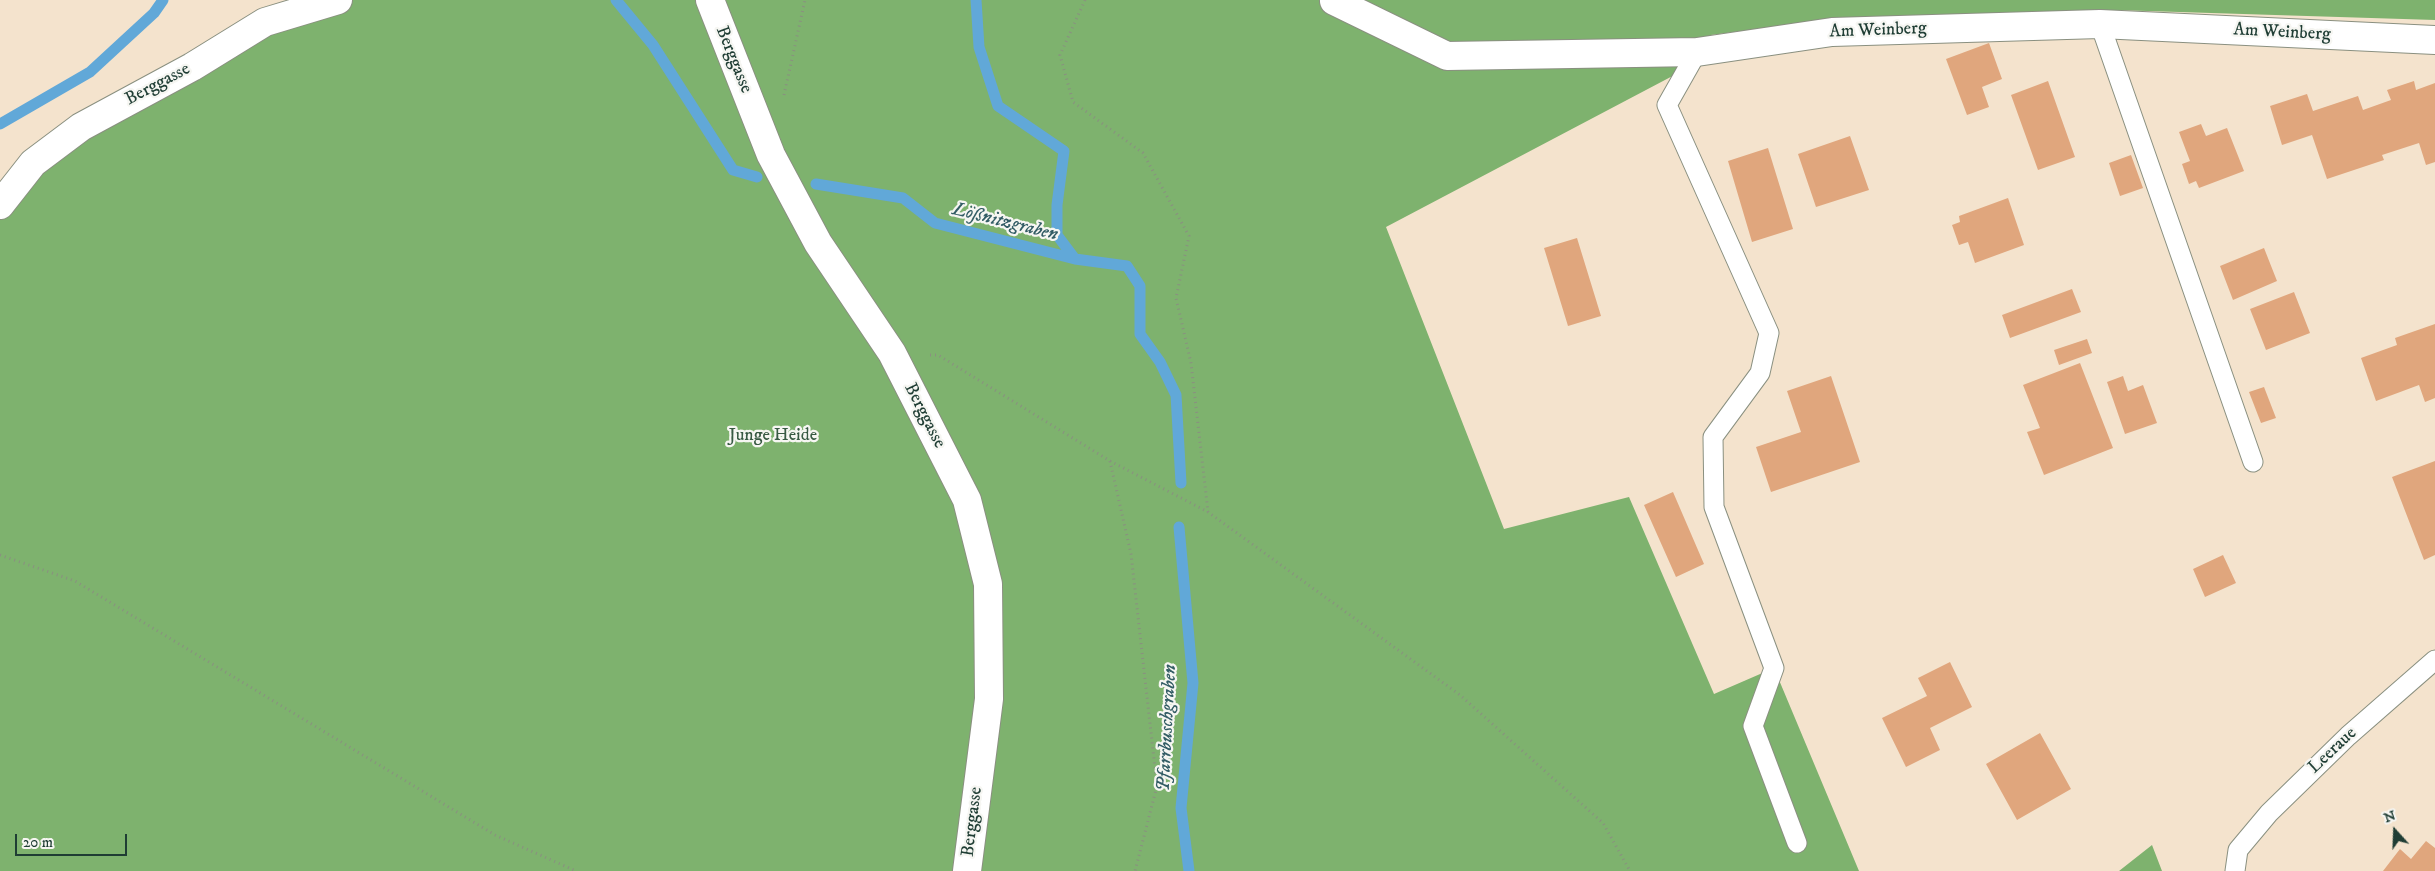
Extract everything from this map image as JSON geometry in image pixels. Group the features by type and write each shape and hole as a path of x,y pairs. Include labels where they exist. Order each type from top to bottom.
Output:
{"street":[{"name":"Berggasse","path":"0,205 33,163 81,127 192,67 265,22 338,0"},
{"name":"Berggasse","path":"710,0 771,155 818,243 892,353 967,500 988,584 989,699 966,871"},
{"name":"Am Weinberg","path":"1334,1 1447,56 1697,52 1832,32 2100,24 2435,40"}],"lane":[{"path":"2100,24 2254,462"},
{"path":"1697,52 1667,105 1697,168 1769,333 1760,373 1714,437 1714,507 1774,668 1753,726 1797,843"},
{"name":"Leeraue","path":"2235,871 2238,850 2269,812 2348,736 2435,660"}],"path":[{"path":"784,97 805,0"},
{"path":"1085,0 1060,55 1074,102 1143,153 1189,236 1176,298 1191,363 1208,512"},
{"path":"892,353 938,355 1110,461 1208,512 1460,695 1603,823 1630,871"},
{"path":"1110,461 1131,554 1157,786 1135,871"},
{"path":"0,555 75,581 495,836 576,871"}],"green space":[{"name":"Junge Heide","path":"308,0 2435,0 2435,20 2115,10 1835,19 1711,35 1701,61 1386,227 1504,529 1629,497 1714,694 1774,668 1859,871 0,871 0,191"},
{"path":"2152,845 2162,871 2119,871"}],"building":[{"path":"1989,43 2002,79 1982,87 1989,107 1967,115 1946,59"},
{"path":"2048,81 2075,157 2038,170 2011,95"},
{"path":"2414,81 2416,90 2435,83 2435,162 2426,165 2419,143 2382,155 2384,160 2327,179 2312,135 2282,145 2270,106 2307,94 2313,111 2358,96 2363,110 2391,100 2387,90"},
{"path":"2201,124 2206,136 2227,128 2244,171 2199,188 2196,181 2189,184 2182,164 2190,161 2179,132"},
{"path":"1850,136 1869,190 1816,207 1798,154"},
{"path":"1768,148 1793,229 1752,242 1728,161"},
{"path":"2131,155 2143,188 2120,196 2109,163"},
{"path":"2008,198 2024,245 1975,263 1968,242 1959,245 1952,225 1960,222 1959,216"},
{"path":"1577,238 1601,316 1568,326 1544,248"},
{"path":"2264,248 2277,281 2233,300 2220,266"},
{"path":"2072,289 2081,312 2010,338 2002,315"},
{"path":"2294,292 2310,333 2266,350 2250,309"},
{"path":"2435,324 2435,398 2425,402 2419,385 2376,401 2361,358 2397,345 2395,338"},
{"path":"2087,339 2092,353 2059,365 2054,350"},
{"path":"2080,363 2113,448 2044,475 2027,432 2040,428 2023,385"},
{"path":"1831,376 1860,462 1771,492 1756,447 1801,432 1787,391"},
{"path":"2123,376 2128,391 2143,385 2157,423 2125,434 2107,382"},
{"path":"2264,387 2276,418 2261,423 2249,392"},
{"path":"2435,461 2435,555 2424,560 2392,477"},
{"path":"1673,492 1704,564 1676,577 1644,505"},
{"path":"2223,555 2236,583 2205,597 2193,569"},
{"path":"1950,662 1972,707 1930,728 1940,750 1906,767 1882,718 1927,696 1918,678"},
{"path":"2040,733 2071,789 2017,820 1986,764"},
{"path":"2426,841 2435,848 2435,871 2383,871 2400,849 2411,859"}],"waterway":[{"path":"0,124 90,72 154,13 163,0"},
{"name":"Lößnitzgraben","path":"616,0 653,45 733,170 757,177"},
{"name":"Pfarrbuschgraben","path":"976,0 979,47 998,106 1064,151 1057,205 1057,235 1075,259 1127,266 1140,286 1140,334 1160,362 1176,395 1181,483"},
{"name":"Lößnitzgraben","path":"816,184 903,198 935,223 1075,259"},
{"name":"Pfarrbuschgraben","path":"1179,527 1193,683 1181,808 1189,871"}]}
